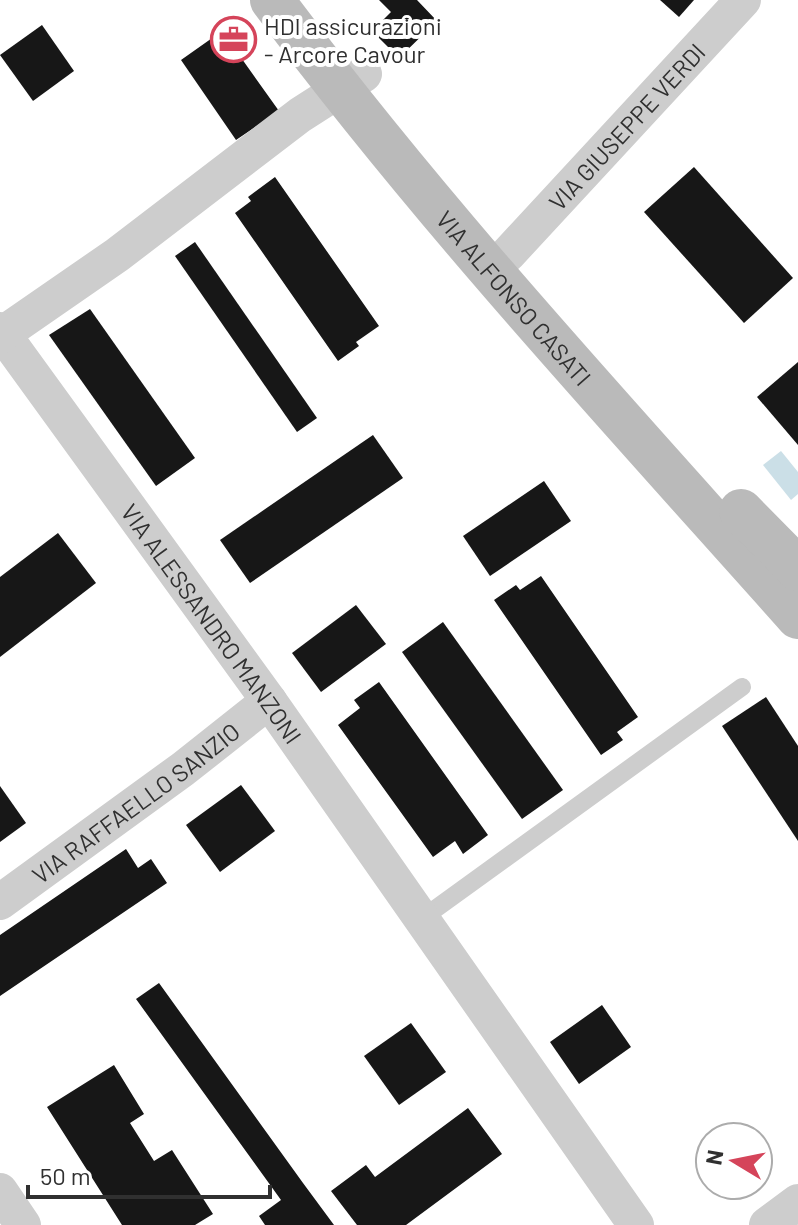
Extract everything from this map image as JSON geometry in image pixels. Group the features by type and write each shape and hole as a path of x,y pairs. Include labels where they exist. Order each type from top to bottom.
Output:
{"main road":[{"name":"VIA ALFONSO CASATI","path":"272,0 353,81 789,569 798,617"},
{"name":"VIA ALFONSO CASATI","path":"310,0 353,81 567,360 789,569"}],"street":[{"name":"VIA GIUSEPPE VERDI","path":"508,254 743,0"},
{"path":"1,333 117,255 300,115 353,81"},
{"name":"VIA ALESSANDRO MANZONI","path":"1,333 269,701 636,1225"},
{"name":"VIA RAFFAELLO SANZIO","path":"0,902 183,769 269,701"},
{"path":"0,1191 23,1225"},
{"path":"767,1225 798,1202"}],"lane":[{"path":"420,920 742,687"}],"shaded area":[{"path":"781,451 798,472 798,494 791,500 763,465"}],"building":[{"path":"379,0 417,0 437,21 399,58 372,31 391,12"},
{"path":"660,0 694,0 679,17"},
{"path":"232,24 247,45 237,52 279,111 236,140 181,60"},
{"path":"42,25 74,71 33,101 0,55"},
{"path":"694,167 793,278 744,323 644,212"},
{"path":"275,177 379,326 356,342 359,346 338,361 235,213 251,201 248,197"},
{"path":"195,242 317,418 297,432 175,256"},
{"path":"90,309 195,458 156,486 49,335"},
{"path":"798,362 798,445 757,397"},
{"path":"373,435 403,478 250,583 220,540"},
{"path":"544,481 571,521 490,576 463,536"},
{"path":"58,533 96,583 0,657 0,577"},
{"path":"541,576 638,717 617,732 623,740 601,755 494,600 516,585 520,590"},
{"path":"356,605 386,644 321,692 292,653"},
{"path":"443,622 563,790 522,819 402,652"},
{"path":"379,682 488,835 463,854 455,841 433,857 338,725 360,708 354,700"},
{"path":"766,697 798,746 798,841 722,726"},
{"path":"241,785 275,831 220,872 186,825"},
{"path":"0,786 26,823 0,842"},
{"path":"126,849 138,868 151,859 167,883 0,996 0,935"},
{"path":"159,983 334,1225 265,1225 259,1216 281,1200 136,999"},
{"path":"602,1005 631,1047 579,1084 550,1042"},
{"path":"411,1023 446,1072 399,1105 364,1056"},
{"path":"114,1065 144,1114 130,1123 154,1161 172,1150 213,1214 195,1225 122,1225 47,1107"},
{"path":"468,1108 502,1154 406,1225 357,1225 331,1191 366,1165 375,1177"}],"place":[{"name":"HDI assicurazioni - Arcore Cavour","path":"233,39"}]}
